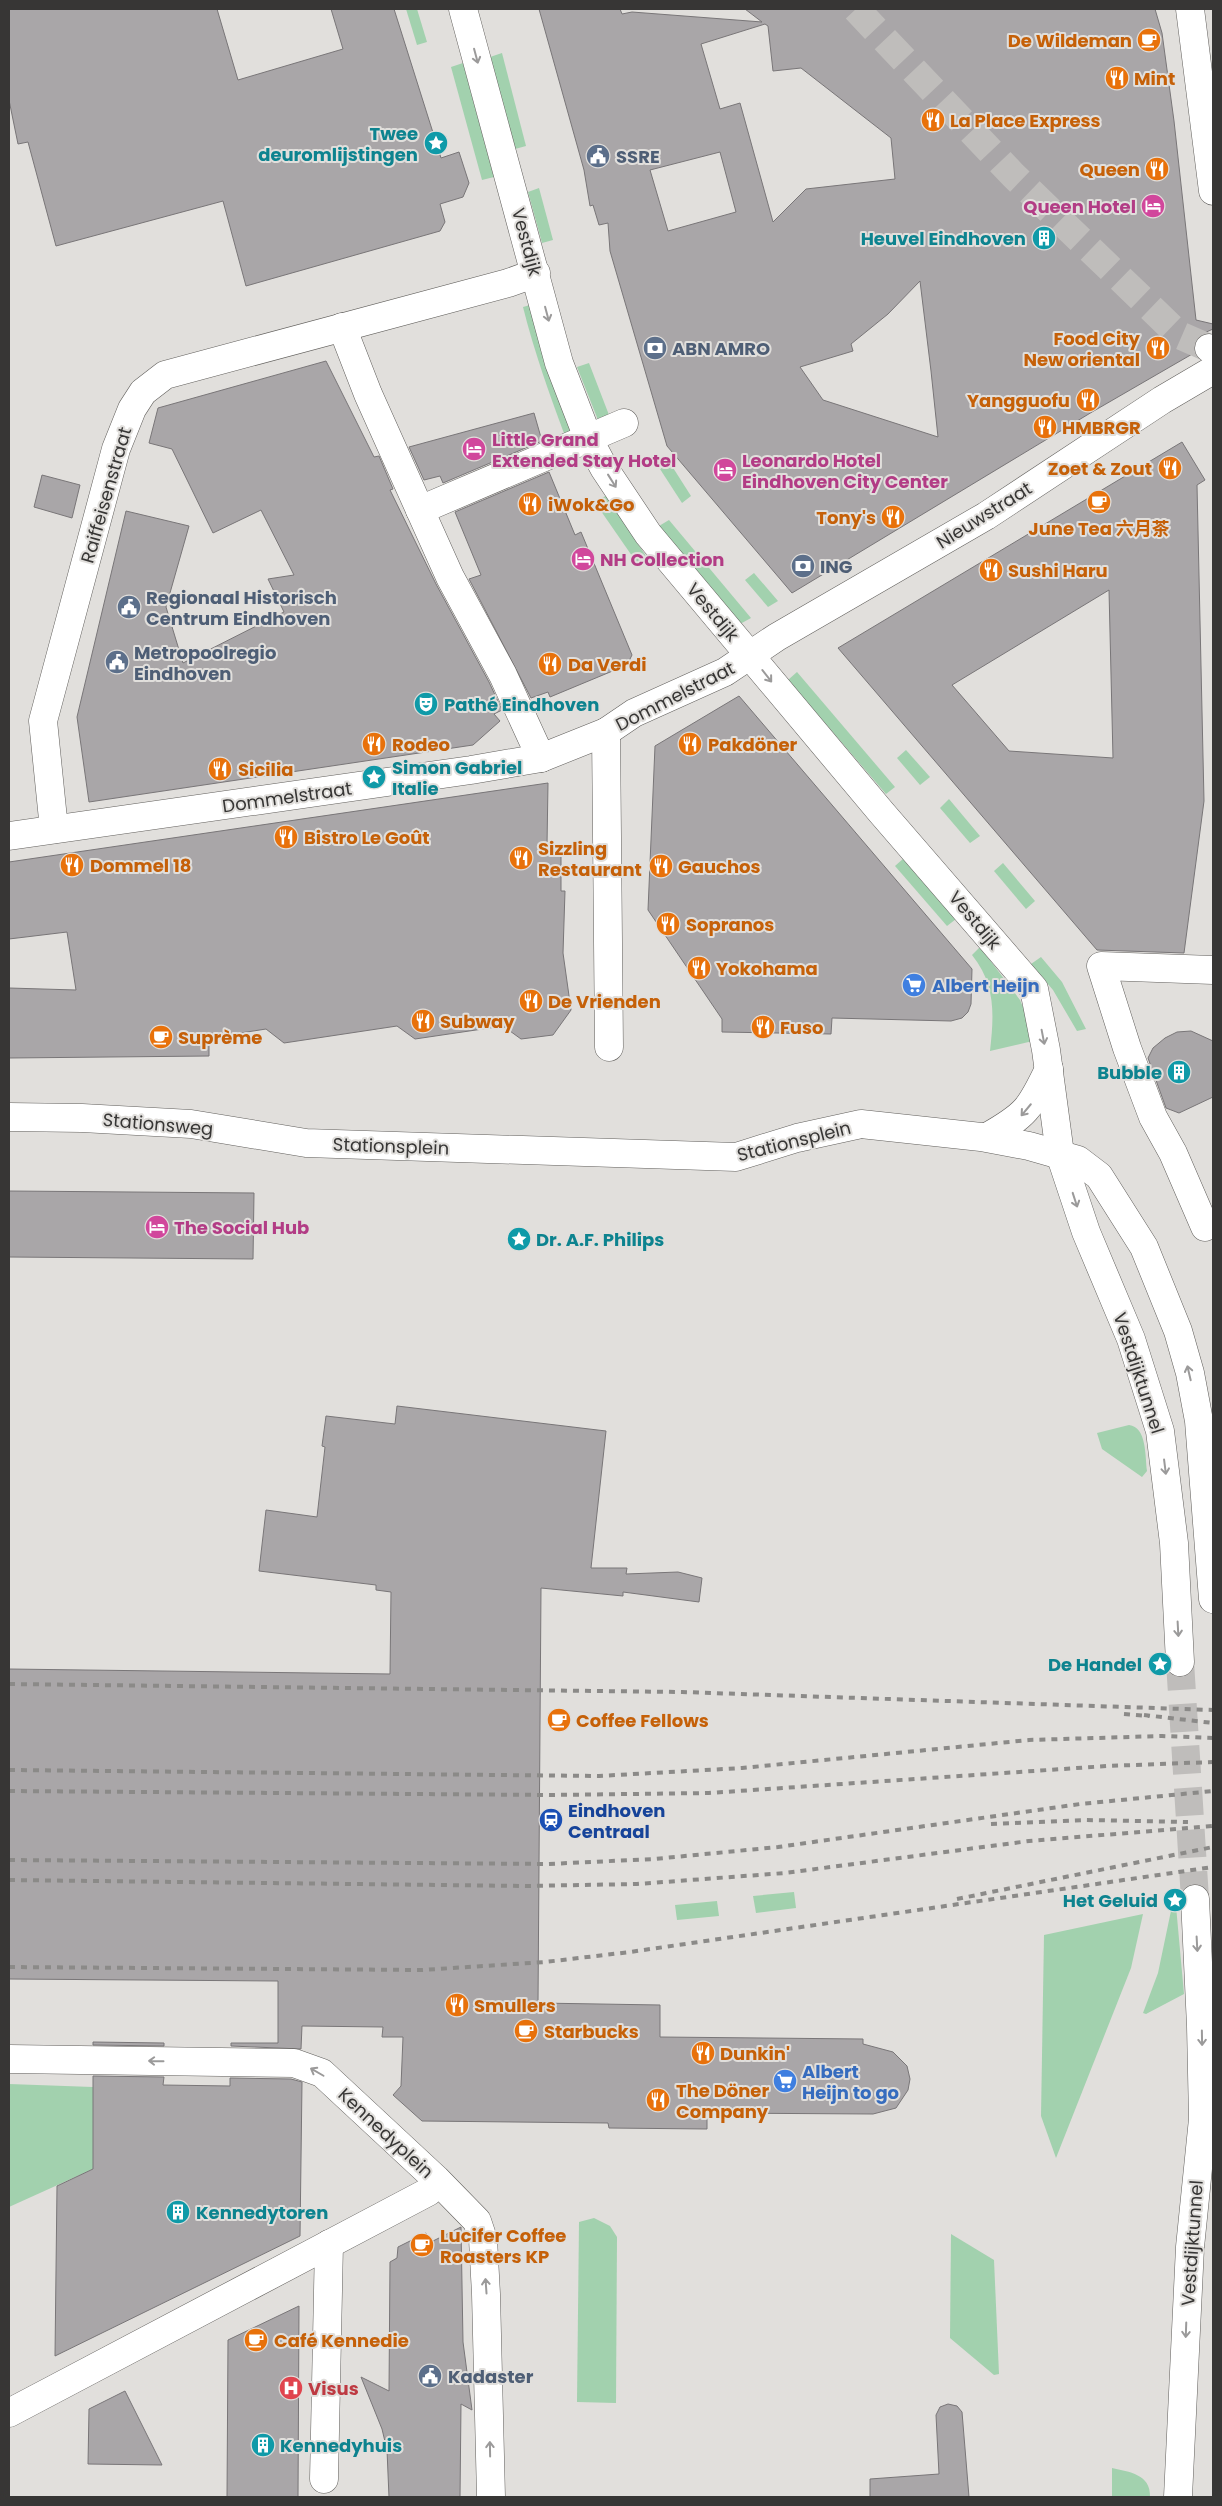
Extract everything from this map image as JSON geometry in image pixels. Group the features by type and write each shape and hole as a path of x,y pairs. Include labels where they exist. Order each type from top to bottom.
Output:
{"street":[{"name":"Vestdijk","path":"463,9 559,363 588,438 621,495 648,534 1034,989 1049,1069 1055,1134 1060,1154"},
{"path":"1190,9 1213,191"},
{"name":"Raiffeisenstraat","path":"54,829 44,721 116,449 132,409 143,392 165,375 508,284 536,273"},
{"path":"342,327 368,394 450,577 503,675 541,758"},
{"name":"Nieuwstraat","path":"751,655 777,637 986,516 1162,400 1212,356"},
{"path":"420,510 624,423"},
{"name":"Dommelstraat","path":"9,836 462,772 541,758 606,732 634,714 726,672 751,655"},
{"path":"606,732 609,1047"},
{"path":"1200,1228 1173,1153 1153,1117 1127,1048 1101,966 1213,970"},
{"path":"986,1137 1017,1120 1034,1101 1049,1069"},
{"name":"Stationsweg","path":"9,1117 82,1118 191,1124 306,1143"},
{"name":"Stationsplein","path":"306,1143 736,1158 797,1138 861,1124 986,1137 1078,1160 1099,1176 1144,1246 1178,1331 1192,1383 1202,1455 1213,1599"},
{"name":"Vestdijktunnel","path":"1060,1154 1086,1232 1130,1339 1160,1431 1174,1543 1180,1662"},
{"path":"1200,1228 1213,1200"},
{"name":"Vestdijktunnel","path":"1178,2497 1190,2247 1203,2120 1202,2026 1195,1899"},
{"name":"Kennedyplein","path":"9,2059 294,2063 322,2073 436,2179 477,2222 482,2239 486,2294 491,2497"},
{"name":"Kennedyplein","path":"9,2413 428,2192"},
{"path":"324,2479 329,2244"}],"green space":[{"path":"406,9 417,9 427,42 417,45"},
{"path":"502,53 526,146 515,149 490,57"},
{"path":"463,63 494,177 482,180 451,67"},
{"path":"539,188 553,240 542,243 528,192"},
{"path":"530,305 572,432 565,436 527,323 523,307"},
{"path":"589,363 609,415 598,420 577,367"},
{"path":"670,463 691,496 682,503 660,469"},
{"path":"606,496 648,559 639,566 594,501"},
{"path":"669,520 751,618 740,624 659,526"},
{"path":"754,573 778,601 768,607 745,580"},
{"path":"797,672 895,787 886,794 788,680"},
{"path":"906,750 930,777 920,785 897,758"},
{"path":"949,799 980,836 970,843 940,808"},
{"path":"904,858 956,919 947,926 895,866"},
{"path":"1003,863 1035,901 1026,909 994,871"},
{"path":"980,947 1020,1000 1037,1040 990,1051 992,1001 986,978 972,955"},
{"path":"1041,957 1062,982 1086,1029 1077,1031 1053,990 1031,964"},
{"path":"1129,1425 1139,1431 1144,1443 1147,1471 1142,1477 1102,1449 1097,1433"},
{"path":"794,1892 796,1908 756,1913 753,1896"},
{"path":"717,1901 719,1916 677,1920 675,1905"},
{"path":"1172,1906 1176,1906 1184,1994 1146,2014 1143,2013 1158,1973"},
{"path":"1143,1914 1131,1968 1056,2158 1041,2116 1044,1935"},
{"path":"9,2084 93,2087 93,2169 9,2207"},
{"path":"594,2218 610,2226 617,2237 616,2403 577,2402 579,2222"},
{"path":"951,2234 994,2260 999,2374 994,2375 950,2338"},
{"path":"1112,2468 1138,2475 1147,2483 1150,2497 1112,2497"}],"building":[{"path":"9,9 217,9 238,80 343,49 331,9 394,9 441,158 459,152 469,183 463,197 440,204 445,222 440,231 246,286 223,201 56,246 28,142 18,144 9,100"},
{"path":"539,9 620,9 622,14 632,12 762,22 745,9 1155,9 1162,33 1174,121 1196,320 1213,324 1213,329 1202,334 1193,342 1194,353 1092,412 792,593 667,446 610,251 608,223 599,225 593,205 590,206 584,170","holes":["765,24 768,26 773,71 801,68 891,138 895,179 806,189 773,222 740,103 720,109 701,44","720,152 736,212 668,231 650,170","920,281 938,437 823,400 800,367 853,351 851,344 888,314"]},
{"path":"326,361 374,457 379,456 393,489 390,490 436,584 489,682 502,710 494,714 500,721 473,745 89,802 77,717 126,511 189,526 166,607 183,663 284,612 268,579 294,575 261,510 213,533 172,449 149,443 158,408"},
{"name":"Little Grand Extended Stay Hotel","path":"534,413 542,441 443,483 440,476 424,480 409,447"},
{"path":"1182,442 1205,480 1197,485 1204,801 1184,953 1097,950 838,648","holes":["1109,590 1113,758 1009,751 952,685"]},
{"path":"549,472 575,535 581,532 632,655 627,665 550,697 548,692 531,698 469,579 481,575 455,512"},
{"path":"42,475 80,485 72,518 34,507"},
{"path":"739,696 972,969 971,1004 968,1012 962,1018 951,1021 832,1018 831,1034 722,1032 722,1019 648,910 655,746"},
{"path":"548,783 547,845 561,845 561,891 565,891 563,953 571,1010 553,1035 521,1039 503,1026 415,1039 397,1026 284,1043 266,1029 209,1038 209,1056 9,1058 9,988 76,990 67,932 9,939 9,862"},
{"name":"Bubble","path":"1191,1031 1213,1041 1213,1097 1179,1113 1166,1108 1148,1058 1153,1048 1165,1038 1177,1032"},
{"path":"9,1191 254,1193 253,1259 9,1257"},
{"path":"397,1406 606,1431 591,1568 627,1568 626,1574 678,1572 702,1578 699,1602 623,1592 623,1596 541,1588 538,2003 660,2005 660,2037 863,2039 863,2044 893,2052 907,2066 910,2079 908,2090 896,2108 873,2114 707,2113 707,2129 609,2128 608,2123 422,2121 393,2095 401,2086 403,2037 382,2037 383,2027 302,2026 301,2049 231,2046 231,2043 278,2043 278,1981 9,1979 9,1669 390,1674 391,1592 376,1590 376,1585 259,1571 266,1510 317,1517 325,1447 322,1446 326,1416 395,1424"},
{"path":"93,2042 164,2043 164,2046 93,2045"},
{"name":"Kennedytoren","path":"93,2076 164,2077 163,2085 230,2086 230,2078 291,2079 302,2082 300,2236 55,2356 57,2186 93,2169"},
{"path":"461,2227 463,2342 472,2410 461,2404 460,2497 389,2497 387,2450 382,2429 361,2377 389,2391 390,2262 397,2258 398,2247 426,2233 429,2243"},
{"name":"Kennedyhuis","path":"299,2306 298,2497 227,2497 228,2340"},
{"path":"125,2391 162,2465 88,2464 89,2409"},
{"path":"948,2404 957,2406 962,2412 969,2497 870,2497 870,2479 939,2474 936,2415 940,2407"}],"tunnel":[{"path":"856,9 1013,175 1179,335 1209,348"},
{"path":"1180,1662 1195,1899"}],"railway":[{"path":"9,1684 682,1692 1213,1710"},
{"path":"1124,1714 1149,1716"},
{"path":"1144,1715 1213,1723"},
{"path":"9,1770 599,1776 742,1768 1029,1740 1162,1736 1213,1738"},
{"path":"9,1791 549,1795 709,1793 1107,1766 1213,1762"},
{"path":"9,1860 548,1864 654,1859 778,1847 1080,1804 1213,1791"},
{"path":"991,1824 1086,1820 1188,1822"},
{"path":"9,1880 526,1886 637,1884 785,1873 1029,1841 1213,1826"},
{"path":"957,1899 1213,1847"},
{"path":"9,1967 422,1970 545,1962 630,1952 1213,1867"}],"place":[{"name":"De Wildeman","path":"1149,40"},
{"name":"Mint","path":"1117,78"},
{"name":"La Place Express","path":"933,120"},
{"name":"Twee deuromlijstingen","path":"436,143"},
{"name":"SSRE","path":"598,156"},
{"name":"Queen","path":"1157,169"},
{"name":"Queen Hotel","path":"1153,206"},
{"name":"Heuvel Eindhoven","path":"1044,238"},
{"name":"ABN AMRO","path":"655,348"},
{"name":"Food City New oriental","path":"1158,348"},
{"name":"Yangguofu","path":"1088,400"},
{"name":"HMBRGR","path":"1045,427"},
{"name":"Little Grand Extended Stay Hotel","path":"474,449"},
{"name":"Zoet & Zout","path":"1170,468"},
{"name":"Leonardo Hotel Eindhoven City Center","path":"725,470"},
{"name":"June Tea 六月茶","path":"1099,502"},
{"name":"iWok&Go","path":"530,504"},
{"name":"Tony's","path":"893,517"},
{"name":"NH Collection","path":"583,559"},
{"name":"ING","path":"803,566"},
{"name":"Sushi Haru","path":"991,570"},
{"name":"Regionaal Historisch Centrum Eindhoven","path":"129,607"},
{"name":"Metropoolregio Eindhoven","path":"117,662"},
{"name":"Da Verdi","path":"550,664"},
{"name":"Pathé Eindhoven","path":"426,704"},
{"name":"Rodeo","path":"374,744"},
{"name":"Pakdöner","path":"690,744"},
{"name":"Sicilia","path":"220,769"},
{"name":"Simon Gabriel Italie","path":"374,777"},
{"name":"Bistro Le Goût","path":"286,837"},
{"name":"Sizzling Restaurant","path":"521,858"},
{"name":"Dommel 18","path":"72,865"},
{"name":"Gauchos","path":"661,866"},
{"name":"Sopranos","path":"668,924"},
{"name":"Yokohama","path":"699,968"},
{"name":"Albert Heijn","path":"914,985"},
{"name":"De Vrienden","path":"531,1001"},
{"name":"Subway","path":"423,1021"},
{"name":"Fuso","path":"763,1027"},
{"name":"Suprème","path":"161,1037"},
{"name":"Bubble","path":"1179,1072"},
{"name":"The Social Hub","path":"157,1227"},
{"name":"Dr. A.F. Philips","path":"519,1239"},
{"name":"De Handel","path":"1160,1664"},
{"name":"Coffee Fellows","path":"559,1720"},
{"name":"Eindhoven Centraal","path":"551,1820"},
{"name":"Het Geluid","path":"1175,1900"},
{"name":"Smullers","path":"457,2005"},
{"name":"Starbucks","path":"526,2031"},
{"name":"Dunkin'","path":"703,2053"},
{"name":"Albert Heijn to go","path":"785,2081"},
{"name":"The Döner Company","path":"658,2100"},
{"name":"Kennedytoren","path":"178,2212"},
{"name":"Lucifer Coffee Roasters KP","path":"422,2245"},
{"name":"Café Kennedie","path":"256,2340"},
{"name":"Kadaster","path":"430,2376"},
{"name":"Visus","path":"291,2388"},
{"name":"Kennedyhuis","path":"263,2445"}]}
